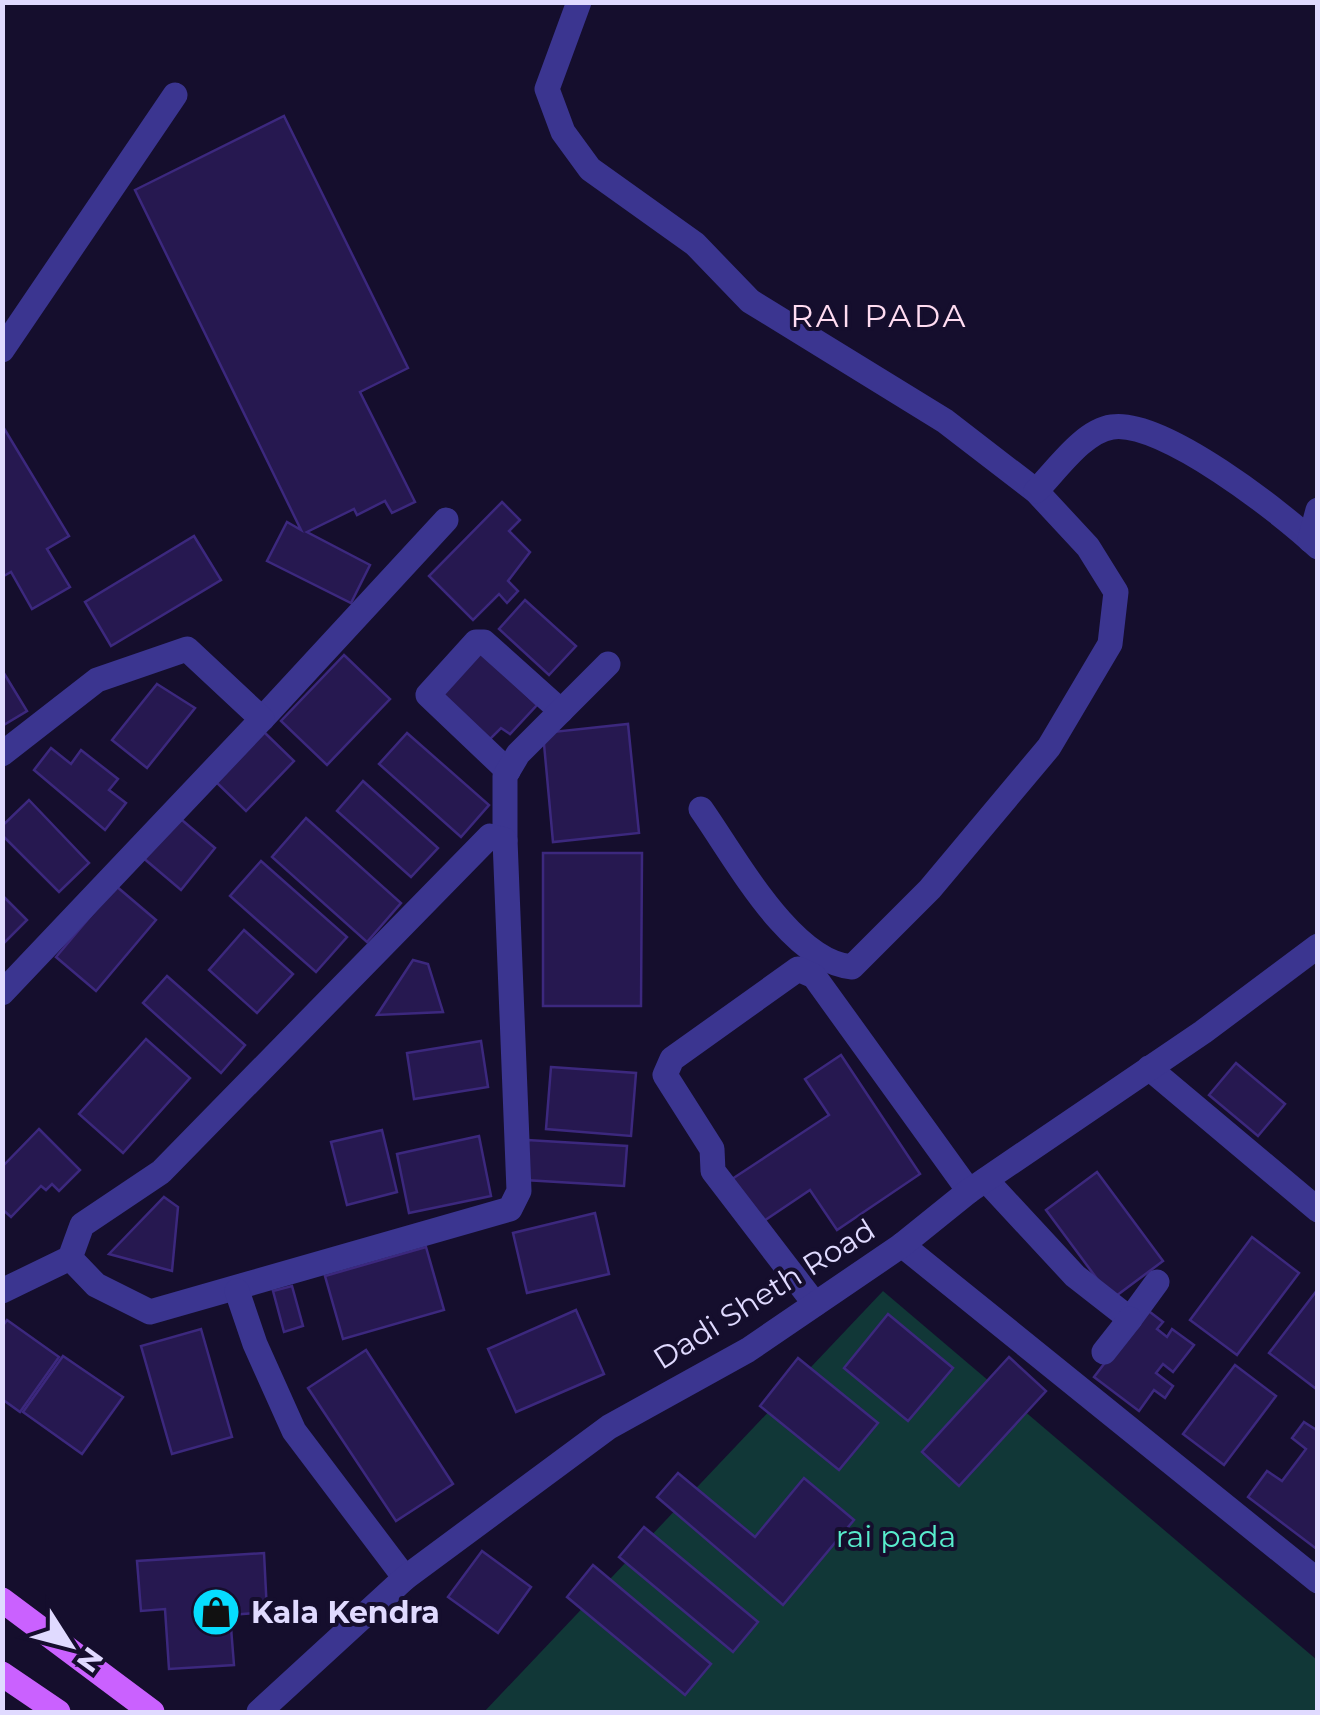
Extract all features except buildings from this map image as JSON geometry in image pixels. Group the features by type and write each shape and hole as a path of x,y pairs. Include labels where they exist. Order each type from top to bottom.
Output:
{"main road":[{"path":"2,1600 152,1712"},
{"path":"2,1674 58,1712"}],"street":[{"path":"579,2 547,89 563,132 590,169 695,244 750,301 944,421 1036,492 1088,547 1116,592 1110,644 1049,747 1002,808 852,967 832,966 798,942 701,809"},
{"path":"2,350 175,95"},
{"path":"1036,492 1098,432 1113,426 1132,428 1172,444 1269,501 1314,543"},
{"path":"1314,543 1318,510"},
{"path":"2,993 446,520"},
{"path":"70,1258 96,1285 150,1312 238,1291 510,1209 519,1190 503,766 428,695 432,686 476,642 484,642 556,706"},
{"path":"2,754 97,680 187,648 262,719"},
{"path":"503,766 518,754 556,706 608,664"},
{"path":"2,1291 70,1258 82,1225 161,1172 490,836 505,840"},
{"name":"Dadi Sheth Road","path":"260,1712 405,1578 609,1427 748,1350 902,1245 977,1186 1318,946"},
{"path":"815,1304 713,1171 712,1150 666,1075 672,1059 798,968 814,976 977,1186 1074,1276 1130,1319"},
{"path":"1149,1068 1318,1210"},
{"path":"902,1245 1318,1581"},
{"path":"1104,1352 1157,1282"},
{"path":"238,1291 255,1344 294,1431 405,1578"}],"green space":[{"name":"rai pada","path":"883,1291 1317,1660 1317,1712 484,1712"}],"place":[{"name":"Kala Kendra","path":"216,1612"}],"district":[{"name":"RAI PADA","path":"879,315"}]}
